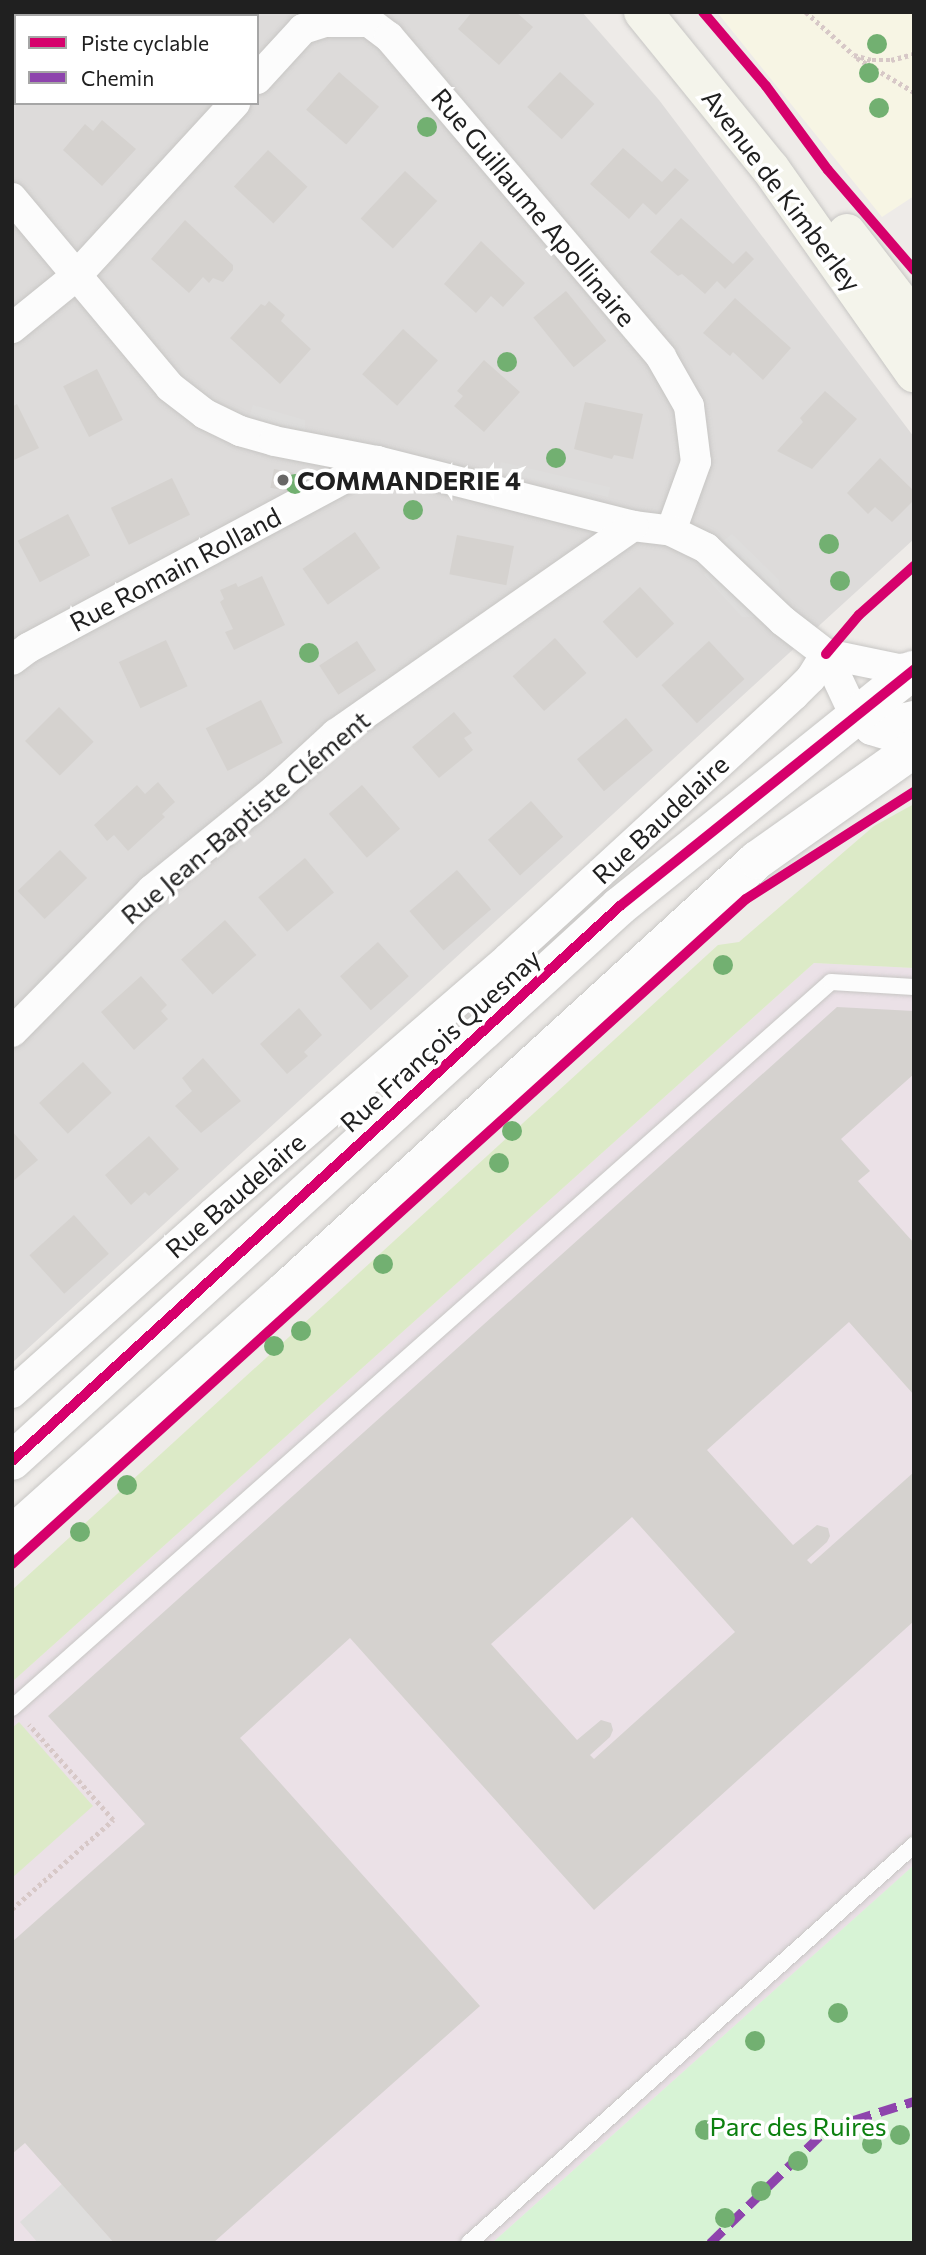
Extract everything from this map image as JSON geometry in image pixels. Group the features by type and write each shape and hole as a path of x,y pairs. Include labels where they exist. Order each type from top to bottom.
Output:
{"main road":[{"name":"Avenue de Kimberley","path":"643,12 770,168 914,373"},
{"name":"Avenue de Kimberley","path":"672,12 802,174 914,320"}],"street":[{"name":"Rue Guillaume Apollinaire","path":"259,77 303,29 325,22 369,22 389,37 661,357 689,406 696,462 671,531"},
{"path":"12,328 76,276 232,105"},
{"path":"12,198 170,387 205,414 240,431 274,441 377,461 633,526 671,531 706,548 783,621 826,654 863,664 899,669 914,668"},
{"name":"Rue Romain Rolland","path":"12,660 28,648 377,461"},
{"name":"Rue Jean-Baptiste Clément","path":"12,1032 152,890 275,790 336,734 633,526"},
{"path":"826,654 847,699 871,730 914,743"},
{"name":"Rue Baudelaire","path":"12,1393 213,1213 508,958 794,695 811,678 826,654"},
{"name":"Rue François Quesnay","path":"12,1461 847,699 914,668"},
{"path":"847,699 883,723 914,716"},
{"path":"12,1535 307,1272 757,860 914,749"}],"lane":[{"path":"13,1707 831,982 914,987"},
{"path":"470,2243 914,1845"}],"path":[{"path":"806,12 854,55 914,92"},
{"path":"854,55 872,60 891,60 914,54"},
{"path":"12,1909 113,1820 13,1707"}],"shaded area":[{"path":"12,12 582,12 659,100 914,437 914,539 12,1363"},
{"path":"717,12 914,12 914,196 882,217"},
{"path":"253,405 305,420 305,430 249,417"},
{"path":"501,462 610,487 608,497 499,472"},
{"path":"732,534 779,580 781,594 723,541"},
{"path":"711,569 760,617 742,617 704,575"},
{"path":"814,963 914,968 914,1865 492,2243 12,2243 12,1682"},
{"path":"62,2184 114,2243 38,2243 20,2222"}],"green space":[{"path":"914,804 914,968 814,963 12,1682 12,1590 718,945 739,942 874,826"},
{"path":"19,1722 93,1806 12,1878 12,1728"},
{"name":"Parc des Ruires","path":"914,1865 914,2243 492,2243"}],"building":[{"path":"58,12 98,12 96,14"},
{"path":"472,12 516,12 533,27 499,65 458,29"},
{"path":"339,72 379,107 346,145 306,110"},
{"path":"560,72 594,104 562,139 527,107"},
{"path":"102,120 136,149 102,186 63,150 85,124 93,131"},
{"path":"623,148 662,182 675,168 689,180 656,215 643,203 629,219 590,184"},
{"path":"268,150 307,187 273,223 234,187"},
{"path":"405,171 437,201 393,249 361,219"},
{"path":"681,218 733,264 746,251 754,259 725,289 717,281 705,294 650,252"},
{"path":"185,220 233,265 233,270 223,282 213,278 209,283 203,277 189,293 151,259"},
{"path":"481,241 525,283 503,307 491,296 476,313 444,284"},
{"path":"566,291 606,341 574,367 533,317"},
{"path":"735,298 791,348 763,380 733,352 730,356 703,333"},
{"path":"269,301 285,315 281,321 311,349 280,384 230,338 261,304 265,306"},
{"path":"403,329 438,360 397,406 362,374"},
{"path":"484,360 520,392 484,432 454,406 463,396 457,391"},
{"path":"97,369 123,420 89,437 63,386"},
{"path":"825,391 857,419 812,469 777,451 803,422 800,418"},
{"path":"585,402 643,414 633,459 614,455 612,459 574,449"},
{"path":"17,404 39,448 12,461 12,407"},
{"path":"880,458 914,491 914,500 892,522 875,507 868,514 847,493"},
{"name":"COMMANDERIE 4","path":"274,469 294,473 290,491 270,488"},
{"path":"172,478 190,515 129,545 111,508"},
{"path":"68,514 90,555 40,582 18,541"},
{"path":"355,532 380,568 328,605 303,569"},
{"path":"457,535 514,546 506,585 449,574"},
{"path":"262,576 285,625 234,650 225,632 233,629 220,602 224,599 220,590 236,583 238,587"},
{"path":"640,587 674,624 637,658 603,622"},
{"path":"555,638 586,673 544,711 513,676"},
{"path":"166,640 188,686 140,708 119,662"},
{"path":"357,641 376,670 338,695 319,666"},
{"path":"709,641 744,679 697,723 661,685"},
{"path":"261,700 283,743 228,771 206,728"},
{"path":"59,707 94,742 60,776 25,741"},
{"path":"454,712 472,733 464,738 473,750 439,778 412,747"},
{"path":"626,718 653,750 604,791 577,759"},
{"path":"158,782 175,802 162,814 165,817 128,851 114,835 107,841 94,825 137,785 145,794"},
{"path":"362,785 400,829 367,858 329,814"},
{"path":"531,801 563,837 520,875 488,840"},
{"path":"60,850 87,878 45,919 18,891"},
{"path":"305,858 334,892 287,932 258,897"},
{"path":"457,870 491,909 444,951 409,911"},
{"path":"225,920 256,955 213,994 181,959"},
{"path":"378,942 409,976 371,1010 340,976"},
{"path":"141,976 167,1005 161,1011 168,1019 134,1050 101,1012"},
{"path":"837,1007 914,1011 914,1074 841,1139 870,1171 858,1181 914,1243 914,1395 849,1322 707,1450 793,1545 817,1525 828,1528 830,1536 827,1542 807,1560 811,1564 914,1472 914,1621 594,1910 350,1638 240,1738 480,2006 213,2243 114,2243 25,2143 12,2154 12,1942 145,1824 48,1716","holes":["632,1517 735,1632 594,1759 590,1755 610,1737 613,1730 611,1723 601,1720 577,1740 491,1644"]},
{"path":"299,1008 322,1035 304,1052 308,1056 287,1074 260,1044"},
{"path":"203,1058 241,1101 201,1133 175,1106 192,1091 182,1078"},
{"path":"83,1062 112,1093 68,1134 39,1103"},
{"path":"12,1131 38,1160 12,1182"},
{"path":"149,1136 179,1169 149,1196 145,1192 131,1205 105,1175"},
{"path":"74,1215 109,1254 64,1294 29,1255"}],"marked path":[{"path":"710,2243 828,2128 914,2101"}],"cycle path":[{"path":"703,12 766,86 828,170 914,270"},
{"path":"826,654 859,615 914,566"},
{"path":"12,1461 620,906 914,670"},
{"path":"12,1564 746,899 914,792"}],"place":[{"name":"COMMANDERIE 4","path":"283,480"}]}
